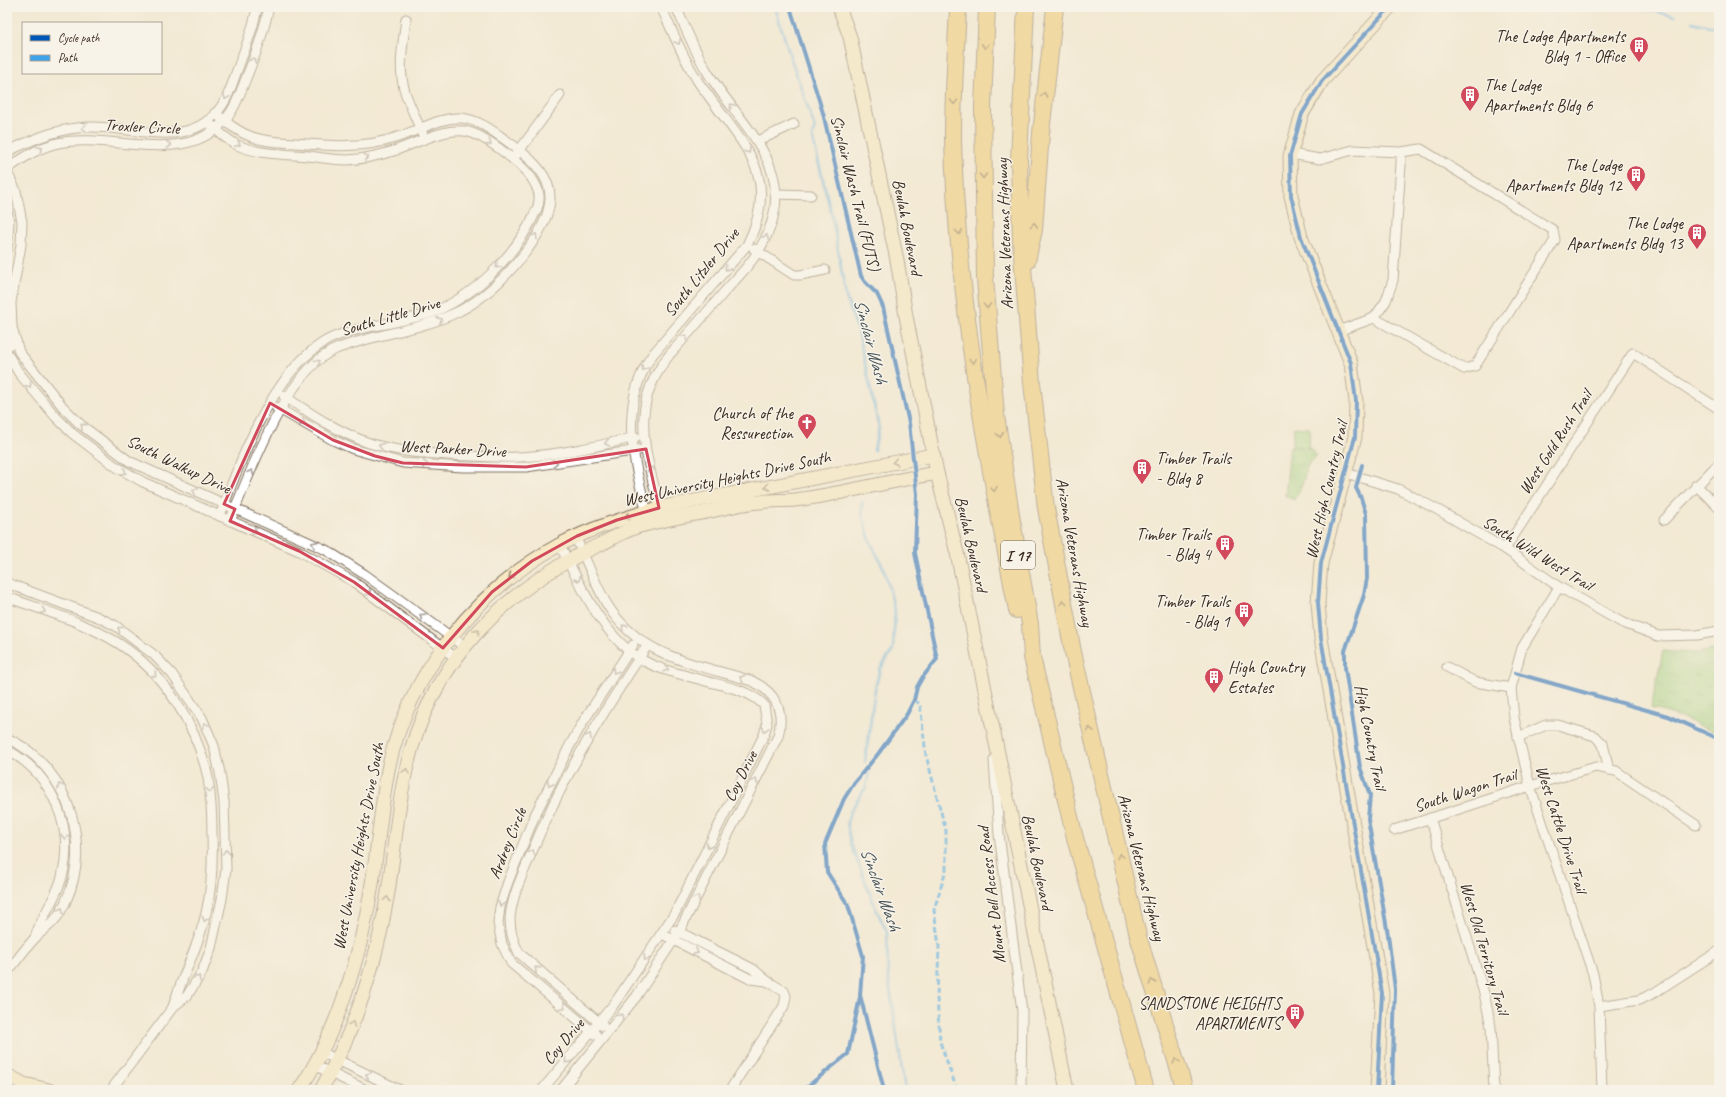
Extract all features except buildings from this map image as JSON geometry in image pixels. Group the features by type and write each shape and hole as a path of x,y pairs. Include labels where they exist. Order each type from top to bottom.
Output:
{"highway":[{"path":"947,7 948,58 955,78"},
{"path":"958,7 953,138 956,200 965,300 977,391 995,498 1017,612 1032,657"},
{"name":"Arizona Veterans Highway","path":"986,7 983,155 984,245 989,334 996,415 1011,515 1030,624 1032,657 1078,855 1146,1090"},
{"name":"Arizona Veterans Highway","path":"1026,7 1019,160 1021,241 1037,430 1046,508 1059,584 1091,734 1138,936 1185,1090"},
{"path":"1024,276 1034,230 1041,133 1055,7"}],"street":[{"name":"Troxler Circle","path":"7,152 34,139 88,127 175,134 194,129 207,121 223,104 253,26 257,7"},
{"name":"Troxler Circle","path":"7,169 37,150 59,143 92,140 151,146 187,144 215,129 230,114 241,92 261,39 269,7"},
{"name":"South Litzler Drive","path":"648,518 631,438 632,402 637,382 645,366 747,245 755,229 762,194 760,176 750,152 696,79 661,7"},
{"name":"South Litzler Drive","path":"662,520 646,449 644,420 646,402 659,369 758,252 770,227 775,194 771,168 758,141 708,72 676,7"},
{"name":"Beulah Boulevard","path":"839,7 850,38 897,260 906,316 933,455 957,553 1066,1090"},
{"name":"West High Country Trail","path":"1377,1090 1382,993 1321,638 1318,603 1321,563 1355,437 1356,401 1351,364 1301,237 1291,196 1291,154 1302,114 1322,81 1390,7"},
{"path":"406,19 401,62 402,76 406,94 425,140"},
{"path":"512,159 560,95"},
{"name":"South Little Drive","path":"216,113 235,129 252,137 266,141 344,147 369,145 420,129 442,120 458,118 468,119 480,124 519,150 536,164 544,174 549,191 548,212 528,248 496,286 457,313 433,324 349,344 333,350 315,363 299,381 280,410 267,435 230,521"},
{"name":"South Little Drive","path":"207,121 215,129 236,144 261,152 348,160 391,152 452,131 465,131 473,133 512,159 536,184 539,196 538,206 529,224 500,265 464,296 438,310 420,316 354,331 321,344 302,361 277,392 260,420 220,516"},
{"path":"758,141 794,124"},
{"path":"1291,154 1320,159 1353,150 1401,152 1422,149 1553,230 1555,240 1476,366 1464,370 1374,318"},
{"path":"1338,331 1374,318 1386,301 1392,280 1401,172 1401,152"},
{"name":"South Walkup Drive","path":"7,172 16,191 22,222 21,244 10,315 16,341 19,352 63,407 81,425 115,452 142,467 304,539 346,562 464,647"},
{"path":"775,194 811,195"},
{"path":"7,210 9,222 7,249"},
{"path":"747,245 794,275 825,270"},
{"path":"7,346 16,341"},
{"path":"8,357 19,352"},
{"name":"West Gold Rush Trail","path":"1505,549 1633,353 1719,409"},
{"name":"South Walkup Drive","path":"8,357 55,416 93,451 128,474 299,551 354,582 456,658"},
{"name":"West Parker Drive","path":"277,392 349,435 386,448 404,452 519,457 645,435"},
{"name":"West Parker Drive","path":"270,403 353,450 402,463 463,467 526,467 646,449"},
{"name":"West University Heights Drive South","path":"321,1090 331,1073 367,983 379,941 387,898 404,777 411,749 428,705 456,658 478,630 502,607 550,570 632,529 659,508 933,455"},
{"path":"1664,520 1696,485 1719,463"},
{"name":"West University Heights Drive South","path":"299,1090 321,1052 345,993 367,912 388,770 392,753 413,697 443,648 476,608 503,582 532,561 560,545 617,520 648,518 662,520 758,502 795,500 937,473"},
{"name":"South Wild West Trail","path":"1346,473 1398,489 1438,510 1505,549 1559,587 1621,622 1658,636 1697,635 1719,631"},
{"path":"1696,485 1719,508"},
{"name":"Coy Drive","path":"561,1090 636,997 674,941 778,736 781,718 776,700 761,685 664,654 647,646 637,639 618,620 608,605 575,538"},
{"path":"560,545 610,632 639,658 654,666 748,694 764,705 772,696"},
{"path":"7,583 98,617 116,626 154,655 172,674 197,710 214,746 220,773 224,802 226,869 217,926 202,972 187,996 173,1007 111,1090"},
{"name":"West Cattle Drive Trail","path":"1559,587 1522,648 1510,688 1518,738 1530,786 1593,974 1600,1006 1602,1090"},
{"path":"7,597 95,630 119,643 140,660 170,692 192,731 208,778 211,801 213,854 212,882 206,914 197,948 178,989 173,1007"},
{"name":"Ardrey Circle","path":"602,1040 511,963 502,944 498,923 500,907 508,882 534,817 583,722 637,639"},
{"name":"Ardrey Circle","path":"609,1031 519,953 514,944 510,920 512,908 522,876 559,790 585,744 647,646"},
{"path":"1447,667 1475,682 1510,688"},
{"name":"Coy Drive","path":"542,1090 619,998 675,913 764,735 767,724 764,705"},
{"path":"184,716 197,710"},
{"name":"Mount Dell Access Road","path":"991,721 999,834 1022,1011 1021,1090"},
{"path":"1518,738 1546,726 1558,725 1595,736 1604,744 1609,770"},
{"path":"7,738 27,750 44,764 56,780 72,814 76,833 77,854 73,881 59,914 46,930 35,938 10,962 7,972"},
{"path":"7,750 17,755 36,772 47,786 58,804 63,824 65,862 62,878 56,894 38,925 35,938"},
{"name":"South Wagon Trail","path":"1394,830 1530,786 1596,767 1616,771 1696,825"},
{"name":"West Old Territory Trail","path":"1430,818 1484,993 1491,1027 1494,1090"},
{"path":"667,925 753,969 784,991 786,996 784,1006 730,1090"},
{"path":"662,934 750,979 768,981"},
{"path":"1600,1006 1639,1000 1654,993 1719,950"},
{"path":"321,1052 400,1090"},
{"path":"314,1065 366,1090"},
{"path":"7,1075 31,1088 48,1090"}],"highlighted area":[{"path":"270,403 333,440 375,456 403,463 526,467 646,449 659,508 617,520 577,536 532,561 492,592 443,648 354,582 299,551 230,521 235,509 224,504"}],"green space":[{"path":"1294,427 1310,428 1309,448 1292,446"},
{"path":"1290,446 1310,448 1317,457 1308,465 1302,485 1294,500 1285,496"},
{"path":"1719,648 1719,735 1681,717 1651,708 1663,651 1698,653"}],"waterway":[{"name":"Sinclair Wash","path":"775,7 815,128 812,135 833,221 846,297 858,331 879,428 874,450"},
{"path":"1635,7 1675,16"},
{"path":"1692,22 1719,28"},
{"name":"Sinclair Wash","path":"862,502 862,513 870,541 884,569 895,611 893,650 880,669 875,689 865,762"},
{"name":"Sinclair Wash","path":"869,773 866,787 850,812 847,823 851,844 876,909 887,932 888,975 905,1090"}],"marked path":[{"path":"914,700 920,704 926,755 946,831 946,870 934,910 939,946 937,998 940,1042 957,1090"}],"cycle path":[{"name":"Sinclair Wash Trail (FUTS)","path":"790,7 823,113 861,276 877,294 883,307 909,423 917,494 915,553 937,659 917,687 914,700 907,714 878,754 854,783 844,799 825,844 827,872 848,905 863,956 860,995 884,1090"},
{"path":"1377,1090 1382,993 1321,638 1318,603 1321,563 1355,437 1356,401 1351,363 1301,237 1291,196 1290,156 1302,114 1322,81 1390,7"},
{"name":"High Country Trail","path":"1362,465 1356,488 1366,514 1367,578 1364,595 1345,651 1345,668 1360,767 1370,795 1368,819 1388,935 1395,989 1392,1090"},
{"path":"1515,673 1668,716 1719,739"},
{"path":"803,1090 848,1054 860,997"}],"place":[{"name":"The Lodge Apartments Bldg 1 - Office","path":"1639,63"},
{"name":"The Lodge Apartments Bldg 6","path":"1470,112"},
{"name":"The Lodge Apartments Bldg 12","path":"1636,192"},
{"name":"The Lodge Apartments Bldg 13","path":"1697,250"},
{"name":"Church of the Ressurection","path":"807,440"},
{"name":"Timber Trails - Bldg 8","path":"1142,485"},
{"name":"Timber Trails - Bldg 4","path":"1225,561"},
{"name":"Timber Trails - Bldg 1","path":"1244,628"},
{"name":"High Country Estates","path":"1214,694"},
{"name":"SANDSTONE HEIGHTS APARTMENTS","path":"1295,1030"}]}
